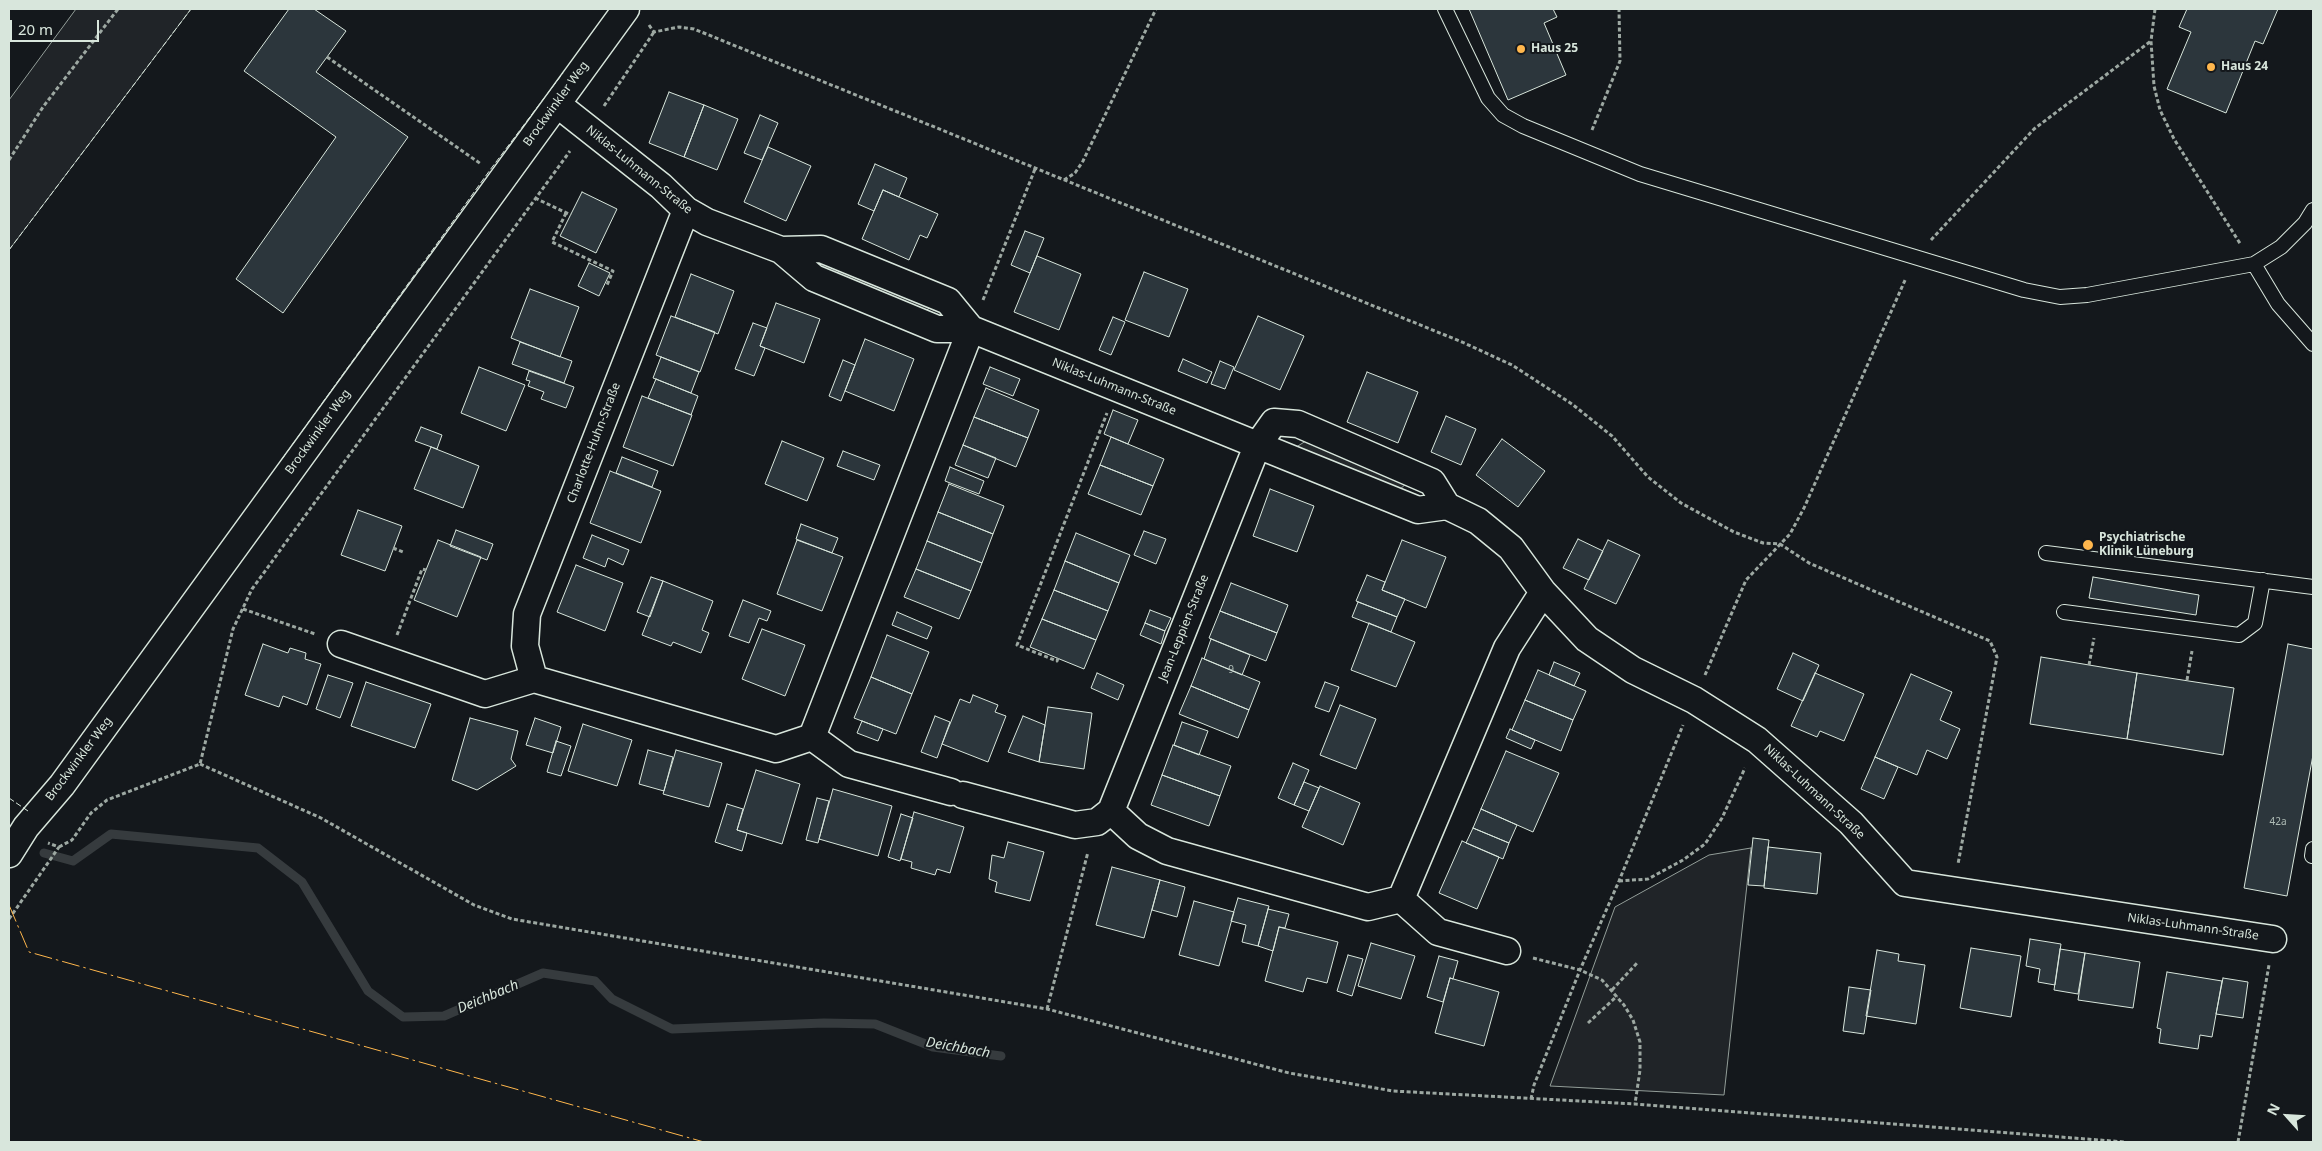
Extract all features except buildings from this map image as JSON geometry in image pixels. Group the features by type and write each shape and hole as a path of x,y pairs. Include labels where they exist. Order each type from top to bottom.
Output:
{"street":[{"name":"Brockwinkler Weg","path":"9,854 26,827 62,784 557,104 636,14"},
{"name":"Niklas-Luhmann-Straße","path":"557,104 661,186 686,210 707,222 781,250 814,278 937,329 971,329 1418,510 1447,506 1478,521 1511,548 1544,592 1588,639 1633,670 1694,700 1758,740 1851,823 1905,883 2274,939"},
{"name":"Charlotte-Huhn-Straße","path":"534,679 525,646 527,614 686,210"},
{"path":"812,737 971,329"},
{"path":"1257,446 1274,422 1298,424 1432,482 1447,506"},
{"name":"Jean-Leppien-Straße","path":"1104,816 1257,446"},
{"path":"1402,899 1507,648 1544,592"},
{"path":"341,644 485,694 534,679 776,749 812,737"},
{"path":"812,737 849,764 1075,825 1104,816 1167,851 1368,907 1402,899"},
{"path":"1402,899 1438,932 1507,951"}],"lane":[{"path":"1445,9 1488,98 1503,115 1524,126 1640,174 2024,290 2060,297 2087,295 2254,264 2282,247 2313,210"},
{"path":"2254,264 2278,304 2313,344"},
{"path":"2046,553 2313,587"},
{"path":"2064,612 2239,635 2255,623 2263,580"}],"path":[{"path":"9,160 43,107 118,9"},
{"path":"1064,180 1075,173 1083,161 1156,9"},
{"path":"1584,150 1620,61 1619,9"},
{"path":"2156,9 2151,41 2154,86 2160,110 2174,139 2254,264"},
{"path":"636,14 654,32"},
{"path":"200,764 233,629 252,589 587,128 654,32 666,28 679,27 694,29 1462,342 1512,365 1572,404 1612,436 1648,477 1681,503 1734,532 1763,543 1780,544 1810,563 1990,641 1997,657 1953,891"},
{"path":"1531,1099 1534,1085 1580,970 1746,580 1790,534 1804,508 1916,257 2034,129 2151,41"},
{"path":"327,57 502,178"},
{"path":"971,329 1035,169"},
{"path":"535,198 570,215"},
{"path":"566,213 552,242 614,271 607,285"},
{"path":"1058,658 1057,661 1018,645 1117,387"},
{"path":"393,548 403,552"},
{"path":"387,660 422,569 426,570"},
{"path":"242,609 341,644"},
{"path":"2187,680 2195,629"},
{"path":"1619,881 1648,879 1684,860 1705,844 1722,818 1758,740"},
{"path":"9,919 59,847 72,840 91,813 107,800 200,764 321,818 474,904 512,919 1047,1009 1289,1073 1392,1091 1634,1104 2125,1142"},
{"path":"1047,1009 1104,816"},
{"path":"26,827 49,843 59,847"},
{"path":"2238,1142 2274,939"},
{"path":"1507,951 1580,970 1602,980 1617,996 1633,1020 1640,1042 1640,1070 1634,1104"},
{"path":"1612,990 1637,963"},
{"path":"1588,1023 1617,996"}],"shaded area":[{"path":"76,9 191,9 9,250 9,100"},
{"path":"851,267 939,302 919,315 826,277"},
{"path":"1312,437 1412,478 1394,495 1287,453"},
{"path":"1751,848 1724,1095 1550,1086 1615,907 1709,855"}],"waterway":[{"name":"Deichbach","path":"44,853 73,861 111,834 258,848 302,882 368,991 403,1017 444,1016 543,973 595,981 612,999 672,1029 824,1023 875,1024 933,1047 1001,1056"}],"fence":[{"path":"9,250 191,9"},
{"path":"282,459 490,170 563,73"},
{"path":"9,798 28,811"}],"power":[{"path":"9,905 29,952 704,1142"}],"place":[{"name":"Haus 25","path":"1521,49"},
{"name":"Haus 24","path":"2211,67"},
{"name":"Psychiatrische Klinik Lüneburg","path":"2088,545"}]}
